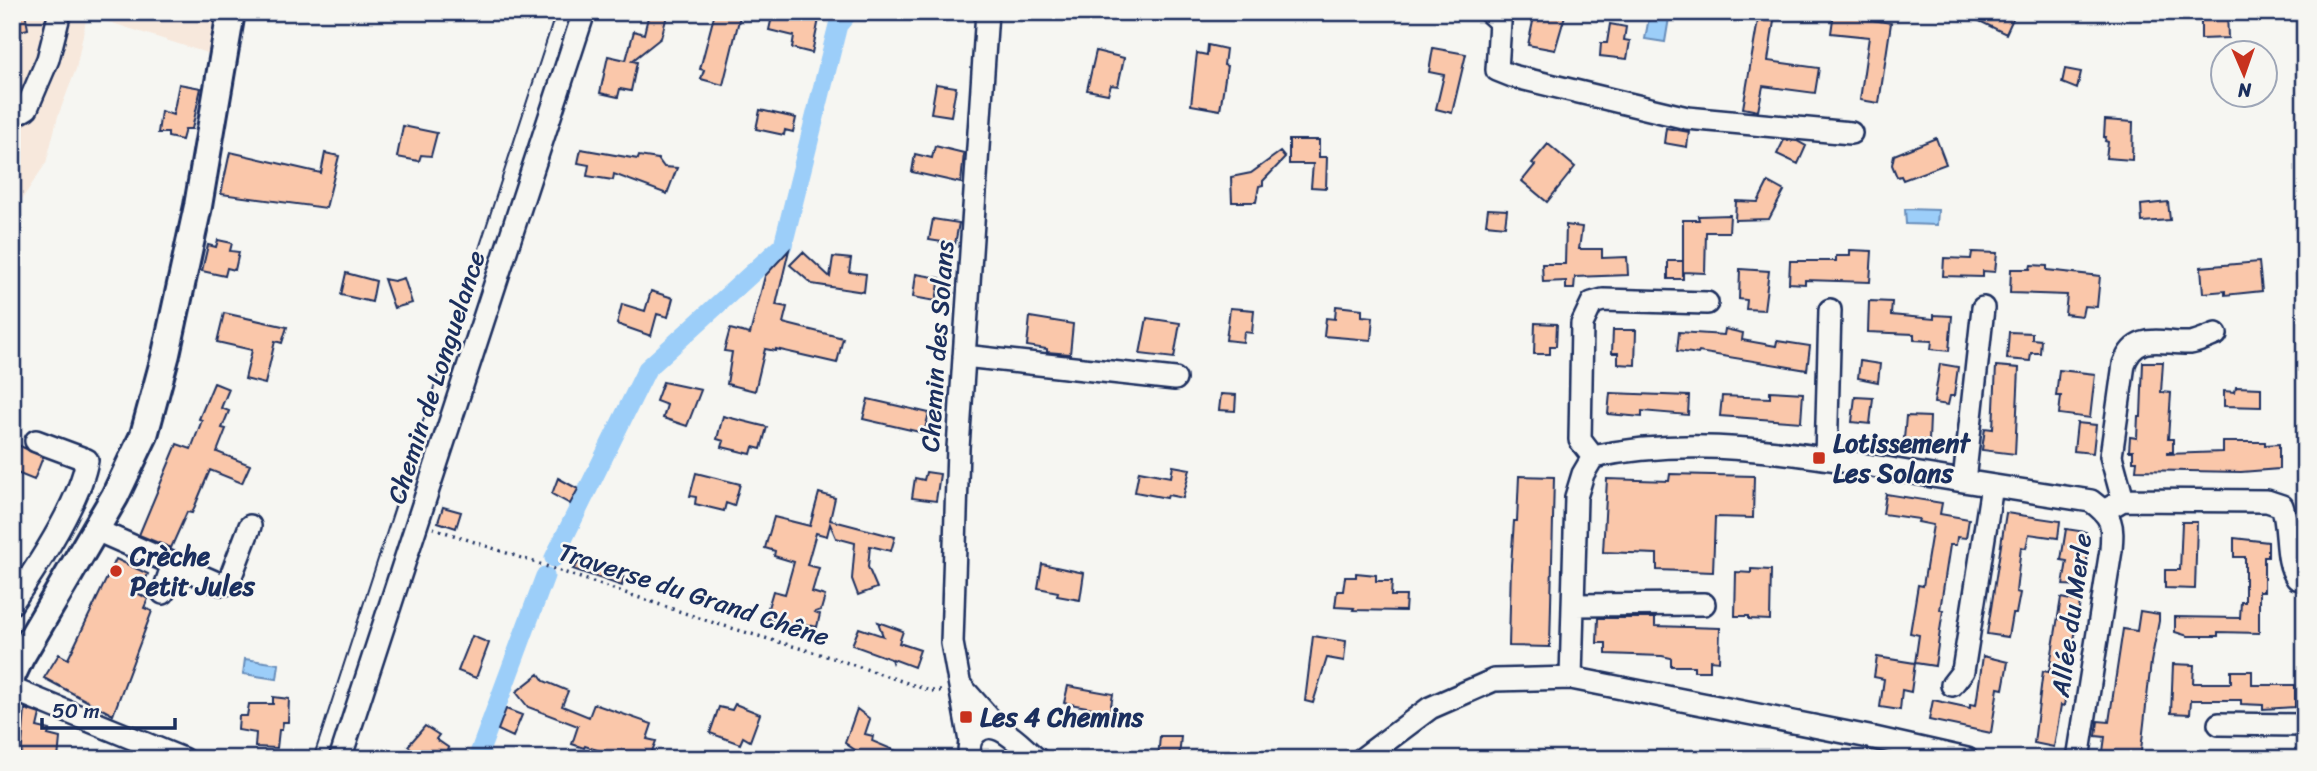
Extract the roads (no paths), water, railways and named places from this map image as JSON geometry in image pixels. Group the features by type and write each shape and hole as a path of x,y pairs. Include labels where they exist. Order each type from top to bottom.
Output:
{"main road":[{"path":"15,662 96,530 144,435 166,354 198,206 231,12"}],"street":[{"path":"12,117 27,108 48,59 60,12"},
{"name":"Chemin de Longuelance","path":"340,759 584,12"},
{"name":"Chemin des Solans","path":"970,750 952,643 958,448 987,12"},
{"path":"1489,12 1500,22 1497,70 1512,76 1687,118 1852,133"},
{"path":"1571,678 1576,497 1583,474 1593,457 1580,440 1582,324 1592,303 1603,300 1707,303"},
{"path":"1964,481 1983,308"},
{"path":"1826,458 1830,310"},
{"path":"2123,499 2111,456 2124,364 2129,350 2141,343 2193,343 2216,334"},
{"path":"964,356 1175,379"},
{"path":"12,603 34,572 84,480 88,460 36,441"},
{"name":"Allée du Merle","path":"1593,457 1679,447 1744,447 2091,501 2104,511 2113,525 2078,759"},
{"path":"1952,685 1963,671 1992,486"},
{"path":"2104,511 2123,499 2267,501 2282,506 2287,519 2291,571 2297,578 2305,579"},
{"path":"96,530 225,584 250,526"},
{"path":"163,593 173,564"},
{"path":"1573,605 1704,604"},
{"path":"1362,759 1430,708 1494,680 1571,678 1967,759"},
{"name":"Chemin des Solans","path":"960,684 1004,732 1037,759"},
{"path":"12,689 183,759"},
{"path":"2219,724 2305,725"},
{"path":"970,750 973,735 984,727 1004,732 1013,751 1010,759"}],"water":[{"path":"1650,12 1670,12 1665,42 1645,39"},
{"path":"1905,209 1938,210 1937,225 1906,224"},
{"path":"245,659 279,664 277,679 243,674"}],"waterway":[{"path":"554,558 647,369 783,245 838,25 849,12"},
{"path":"477,759 545,576"}],"tram line":[{"path":"313,759 556,12"}],"place":[{"name":"Lotissement Les Solans","path":"1819,458"},
{"name":"Crèche Petit Jules","path":"116,571"},
{"name":"Les 4 Chemins","path":"966,717"}]}
